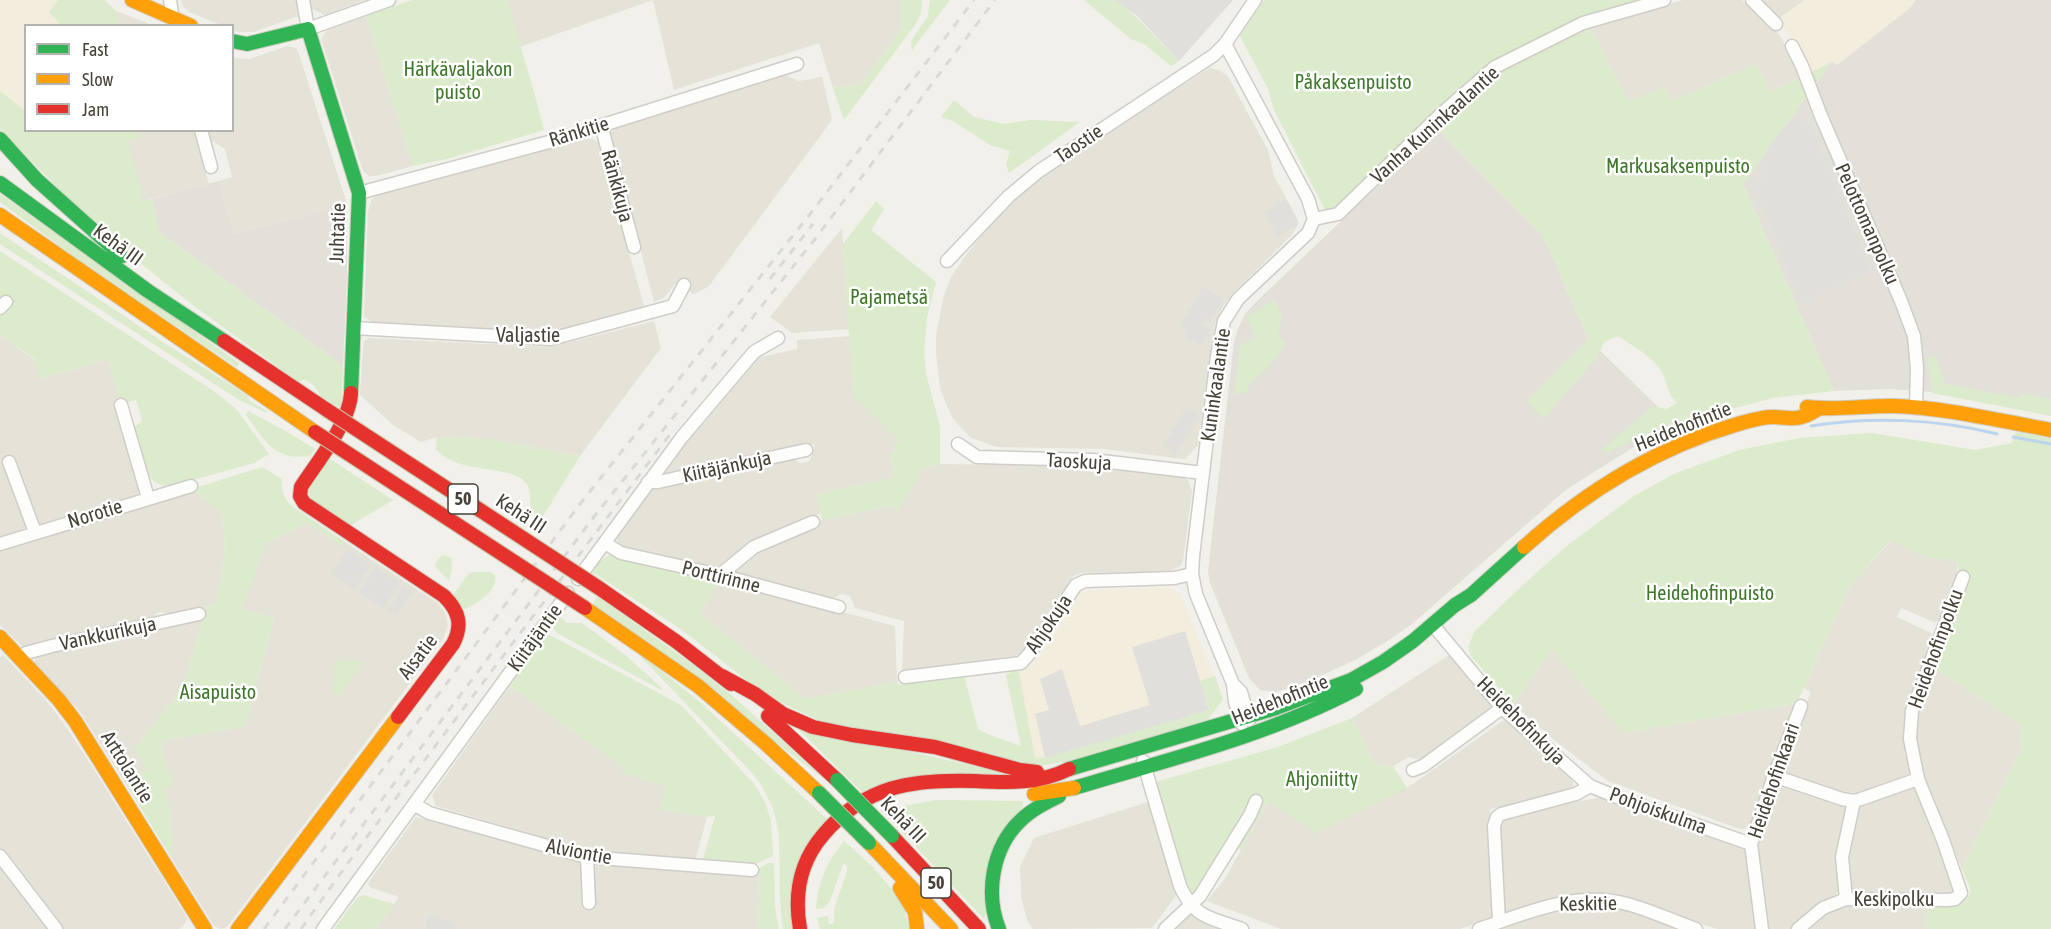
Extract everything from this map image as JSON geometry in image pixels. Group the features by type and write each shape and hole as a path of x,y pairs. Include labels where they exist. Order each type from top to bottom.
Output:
{"main road":[{"path":"132,0 173,22"},
{"path":"234,41 247,44 308,29"},
{"name":"Juhtatie","path":"308,29 359,193 349,410"},
{"path":"0,138 37,180 117,252 169,292 196,324"},
{"name":"Kehä III","path":"0,183 196,324 599,588 722,676 837,780 979,929"},
{"name":"Kehä III","path":"0,215 315,432 585,608 698,686 819,793 951,929"},
{"path":"0,225 38,242"},
{"name":"Heidehofintie","path":"1074,788 1281,726 1336,700 1396,666 1436,629 1455,605 1471,595 1544,529 1624,472 1712,433 1739,424 1773,417 1786,420 1807,416 1818,409 1865,406 1916,408 2051,430"},
{"name":"Aisatie","path":"238,929 453,644 458,633 458,613 453,604 444,596 304,503 300,496 301,487 349,410"},
{"name":"Heidehofintie","path":"1069,769 1310,696 1351,680 1436,629"},
{"name":"Arttolantie","path":"0,637 59,700 75,721 205,929"},
{"path":"722,676 755,694 783,714 813,727 934,747 1020,770 1038,772 1069,769"},
{"path":"800,929 796,906 800,875 808,858 836,819 863,799 891,786 909,783 960,780 1025,782 1056,777 1069,769"},
{"path":"813,929 809,899 819,863 842,830 872,808 900,797 915,795 1035,794 1074,788"},
{"path":"999,929 992,905 995,864 999,850 1016,823 1029,812 1074,788"},
{"path":"869,843 882,868 905,894 915,912 917,929"}],"street":[{"path":"170,0 173,22"},
{"path":"303,0 308,29 389,0"},
{"path":"1255,0 1225,44 1308,199 1314,219"},
{"name":"Vanha Kuninkaalantie","path":"1314,219 1338,214 1440,116 1495,67 1583,22 1664,0"},
{"path":"1752,0 1776,24"},
{"name":"Taostie","path":"947,261 1009,196 1039,171 1214,55 1225,44"},
{"name":"Pelottomanpolku","path":"1792,46 1914,336 1917,368 1916,408"},
{"name":"Ränkitie","path":"359,193 549,142 797,64"},
{"name":"Ränkikuja","path":"601,125 634,247"},
{"path":"202,132 211,167"},
{"name":"Kuninkaalantie","path":"1250,735 1244,717 1241,692 1233,684 1200,604 1192,574 1192,556 1216,356 1224,321 1238,299 1308,233 1314,219"},
{"name":"Valjastie","path":"354,328 551,339 673,306 684,285"},
{"name":"Kiitäjäntie","path":"323,929 682,437 754,352 778,338"},
{"path":"121,405 148,498"},
{"name":"Taoskuja","path":"958,444 977,457 1093,460 1203,473"},
{"name":"Kiitäjänkuja","path":"648,482 658,482 806,450"},
{"path":"9,462 35,532"},
{"name":"Norotie","path":"0,544 191,486"},
{"path":"720,575 754,547 813,522"},
{"name":"Porttirinne","path":"604,543 621,553 720,575 839,606"},
{"name":"Ahjokuja","path":"905,677 1022,663 1072,589 1085,581 1174,578 1192,574"},
{"name":"Heidehofinpolku","path":"1961,893 1943,840 1918,779 1910,739 1912,711 1963,577"},
{"name":"Vankkurikuja","path":"20,658 26,653 42,649 199,614"},
{"name":"Heidehofinkuja","path":"1436,629 1502,708 1590,786"},
{"name":"Heidehofinkaari","path":"1762,929 1751,844 1801,706"},
{"path":"1413,770 1423,766 1502,708"},
{"path":"1139,748 1180,886 1191,907 1198,913 1242,929"},
{"path":"1774,776 1854,801 1918,779"},
{"name":"Pohjoiskulma","path":"1499,922 1494,826 1497,817 1576,794 1590,786 1751,844"},
{"path":"1165,929 1191,907 1200,896 1250,815 1256,801"},
{"path":"1846,899 1842,857 1854,801"},
{"name":"Alviontie","path":"414,804 438,815 587,858 752,870"},
{"path":"0,856 56,929"},
{"path":"587,858 589,903"},
{"name":"Keskipolku","path":"1798,929 1823,908 1846,899 1948,900 1955,899 1961,893"},
{"name":"Keskitie","path":"1479,929 1548,905 1599,901 1626,904 1681,927 1696,929"}],"shaded area":[{"path":"0,0 80,0 82,24 24,24 24,129 0,111"},
{"path":"181,0 297,0 300,17 254,32 238,32 234,30 234,24 219,24 189,12"},
{"path":"310,0 364,0 325,15 312,9"},
{"path":"507,0 653,0 520,47"},
{"path":"653,0 901,0 901,30 861,84 833,88 819,43 674,90"},
{"path":"1115,0 1233,0 1179,61 1137,16"},
{"path":"1683,0 1742,0 1778,33 1804,75 1770,92 1756,64 1672,101 1664,87 1629,102 1589,26"},
{"path":"1756,0 1805,0 1778,19"},
{"path":"1805,0 1916,0 1911,8 1837,65 1832,62 1811,72 1798,46 1778,19"},
{"path":"1916,0 2051,0 2051,413 1932,392 1890,389 1834,391 1743,184 1832,62 1837,65 1910,8"},
{"path":"116,11 149,24 119,24"},
{"path":"366,16 413,166 376,176 369,176 363,171 321,39 327,30"},
{"path":"287,46 296,48 347,204 234,234 219,181 232,177 225,149 209,139 207,132 234,132 234,58 249,59"},
{"path":"1210,68 1227,75 1268,150 1274,176 1298,220 1297,227 1291,236 1234,292 1223,306 1215,324 1198,445 1185,459 1104,449 997,447 971,438 954,420 940,388 936,336 943,299 951,277 994,219 1040,177 1077,151"},
{"path":"783,74 799,81 822,77 832,120 709,286 694,294 675,284 665,297 654,302 609,129"},
{"path":"1795,118 1800,124 1808,121 1870,271 1813,295 1815,300 1803,305 1753,184 1764,180 1762,174 1758,173 1768,148 1783,128"},
{"path":"1438,129 1541,234 1588,339 1678,426 1642,442 1567,489 1412,624 1389,640 1359,658 1304,684 1276,692 1260,690 1249,678 1210,583 1208,571 1234,341 1245,314 1256,302"},
{"path":"139,132 194,132 209,184 139,202 128,140 140,137"},
{"path":"585,138 598,142 644,306 550,332 374,323 364,317 368,211 372,199 378,195"},
{"path":"219,181 234,234 347,204 347,279 343,366 159,232 152,199"},
{"path":"1286,200 1299,224 1277,236 1264,212"},
{"path":"842,228 849,329 792,333 770,317"},
{"path":"1203,287 1224,299 1210,322 1204,318 1200,324 1210,330 1201,346 1185,336 1188,331 1180,326"},
{"path":"654,321 661,348 580,456 486,439 437,437 421,442 393,425 360,395 363,348 368,338 551,347"},
{"path":"0,334 34,360 41,379 108,359 140,485 133,499 44,525 38,524 15,468 15,459 7,457 2,466 9,475 28,522 20,533 0,539"},
{"path":"850,336 854,396 899,440 891,454 893,478 817,494 821,513 745,548 720,570 619,545 616,536 653,488 793,458 800,463 810,461 815,444 672,475 666,471 698,423 704,423 756,358 797,349 797,340"},
{"path":"1186,408 1199,416 1175,455 1163,447"},
{"path":"940,464 1097,466 1182,477 1188,480 1192,491 1183,561 1180,566 1168,572 1081,573 1073,576 1020,655 902,674 904,621 855,608 850,596 841,594 832,599 729,572 749,553 822,520 896,505 897,511 923,468"},
{"path":"195,488 196,493 223,514 225,555 216,602 201,611 170,617 162,612 157,613 150,621 24,648 0,625 0,548"},
{"path":"308,523 342,546 345,542 439,604 446,615 448,626 443,639 227,927 221,929 214,926 172,859 172,828 166,788 167,770 161,741 245,726 274,618 241,609 266,543"},
{"path":"1892,540 1926,557 1957,562 1958,578 1942,620 1934,622 1901,608 1897,617 1931,633 1934,637 1911,697 1909,774 1858,793 1837,791 1787,773 1782,768 1782,760 1811,692 1804,688 1849,587"},
{"path":"348,549 371,564 355,589 331,574"},
{"path":"376,567 400,583 383,608 359,592"},
{"path":"722,580 895,626 897,682 805,699 699,613"},
{"path":"404,586 412,591 396,617 388,611"},
{"path":"1169,587 1180,593 1220,691 1221,699 1048,758 1035,757 1018,668 1027,667 1038,659 1077,596 1087,590"},
{"path":"203,620 182,689 135,748 147,770 126,784 80,712 34,662 36,655"},
{"path":"1185,631 1209,710 1045,758 1035,714 1049,710 1040,679 1062,669 1080,726 1150,705 1132,647"},
{"path":"1552,649 1624,733 1797,703 1769,772 1754,821 1750,826 1745,829 1737,828 1608,781 1554,740 1513,704"},
{"path":"1452,653 1490,701 1488,712 1420,760 1409,757 1393,766 1383,767 1374,763 1352,718"},
{"path":"3,655 44,698 86,757 188,919 180,929 60,929 0,850 0,658"},
{"path":"1935,669 2021,724 2020,752 1962,869 1923,775 1916,743 1918,711"},
{"path":"510,686 623,767 623,773 667,786 660,809 707,817 695,861 601,856 600,852 436,806 432,795"},
{"path":"1504,720 1570,775 1573,788 1568,792 1490,809 1494,918 1460,929 1281,929 1207,901 1226,877 1268,801 1407,788"},
{"path":"1783,782 1842,803 1846,809 1841,886 1834,897 1791,929 1766,929 1754,849 1777,784"},
{"path":"1912,785 1917,787 1956,888 1952,893 1944,895 1859,893 1853,890 1849,855 1856,811 1865,802"},
{"path":"1602,797 1743,848 1758,929 1717,929 1619,895 1556,898 1501,916 1498,827 1501,818 1511,814"},
{"path":"1148,802 1177,894 1152,928 1033,929 1027,920 1021,897 1020,867 1034,838"},
{"path":"416,817 581,862 592,869 600,864 760,873 758,929 376,929 399,897 368,885"},
{"path":"0,862 51,929 0,929"},
{"path":"1853,904 1929,905 1926,929 1807,929 1827,912"},
{"path":"1618,905 1669,923 1673,929 1489,929 1559,907"},
{"path":"1189,914 1232,929 1171,929"},
{"path":"434,916 454,923 455,929 427,929 427,918"}],"green space":[{"path":"58,0 105,0 116,11 119,24 59,24 49,12"},
{"name":"Härkävaljakon puisto","path":"412,0 507,0 544,130 451,158 413,166 366,16"},
{"path":"901,0 922,0 921,13 915,25 844,120 833,88 861,84 901,30"},
{"path":"930,0 950,0 912,50 911,41 928,16"},
{"path":"1084,0 1115,0 1126,7 1179,61 1171,66 1144,44 1131,39"},
{"name":"Påkaksenpuisto","path":"1264,0 1649,0 1511,56 1337,212 1327,214 1274,110 1268,89 1240,36"},
{"name":"Markusaksenpuisto","path":"1589,26 1629,102 1664,87 1672,101 1756,64 1770,92 1832,62 1743,184 1834,391 1773,398 1663,427 1607,453 1600,451 1653,406 1667,409 1677,403 1670,394 1663,373 1656,364 1618,336 1604,342 1597,358 1543,419 1527,401 1588,339 1541,234 1438,129 1500,71"},
{"path":"0,91 24,110 24,132 139,132 141,137 128,141 141,188 140,202 152,199 159,232 343,366 341,408 321,397 315,386 304,379 299,382 194,306 99,230 0,129"},
{"path":"954,100 974,117 1003,124 1031,120 1080,122 1009,173 1006,164 1010,151 990,145 953,121 941,117"},
{"path":"0,194 239,365 236,367 79,260 0,202"},
{"name":"Pajametsä","path":"876,201 884,209 871,230 936,282 927,317 924,352 926,374 940,426 940,464 923,468 897,512 895,505 822,520 817,494 893,478 891,454 899,440 853,396 843,244"},
{"path":"0,233 247,395 250,401 269,412 239,400 0,244"},
{"path":"0,251 218,394 237,410 269,454 254,463 175,485 155,482 149,477 140,460 132,430 142,420 136,400 121,404 108,359 40,379 34,359 0,334 0,316 12,302 0,303"},
{"path":"1274,300 1282,316 1278,334 1286,345 1270,365 1248,386 1247,392 1234,394 1240,346 1255,338 1247,317"},
{"path":"1927,357 1936,357 1945,384 2020,398 2022,394 2051,399 2051,416 1932,393"},
{"path":"248,411 315,449 310,456 298,457 279,452 265,441 246,415"},
{"name":"Heidehofinpuisto","path":"2015,432 2051,438 2051,929 1926,929 1929,905 1955,904 1967,899 1970,894 1970,888 1962,869 2020,752 2021,724 1935,669 1957,603 1959,576 1957,562 1926,557 1891,540 1849,587 1797,703 1624,733 1552,649 1513,704 1471,656 1468,648 1474,632 1526,582 1568,545 1634,496 1674,474 1739,450 1799,438 1872,433 1975,450 2012,443"},
{"path":"437,437 486,439 580,456 539,523 532,510 526,483 508,473 457,463 436,449"},
{"path":"327,457 393,500 348,527 328,515 315,504 308,491 312,477"},
{"name":"Aisapuisto","path":"262,467 282,479 284,494 293,507 345,542 342,546 308,523 266,543 242,609 274,618 245,726 161,741 167,770 172,774 172,786 166,788 172,828 172,859 126,784 147,770 135,748 182,689 203,620 201,611 216,602 225,555 223,514 196,493 195,488"},
{"path":"443,555 451,557 452,570 449,581 435,566"},
{"path":"609,555 722,580 699,613 805,699 897,682 899,685 964,675 978,729 1021,746 1006,675 1018,668 1035,757 1045,758 1209,709 1200,681 1215,676 1223,699 1208,720 1073,760 1041,766 829,725 767,696 682,630 592,572 600,561"},
{"path":"490,572 495,575 495,581 490,592 480,601 463,609 453,595 469,573"},
{"path":"597,596 735,698 828,782 593,604"},
{"path":"560,616 567,623 582,623 624,654 663,689 661,690 557,633 553,628"},
{"path":"548,634 681,705 755,785 765,802 771,820 773,856 749,867 702,863 715,816 707,817 660,809 666,786 623,773 623,767 510,686"},
{"path":"643,656 701,703 827,819 793,929 783,929 778,830 775,815 766,794 754,775 641,657"},
{"path":"336,660 363,662 341,694 337,695 332,692"},
{"name":"Ahjoniitty","path":"1352,718 1374,763 1383,767 1393,766 1407,788 1316,833 1268,801 1241,850 1228,843 1196,893 1191,895 1188,892 1155,782 1278,747"},
{"path":"796,727 1006,773 862,792"},
{"path":"937,800 1023,801 984,919 881,810"},
{"path":"844,841 873,867 903,903 909,929 820,929 817,918 828,916 829,924 834,923 834,909 847,872 847,865 843,864 830,901 824,908 816,909 817,899 824,872"},
{"path":"768,863 774,863 775,908 779,929 758,929 760,874 756,870"},
{"path":"363,895 394,904 376,929 334,929 357,898"}],"waterway":[{"path":"1811,426 1881,420 1928,422 1997,434"},
{"path":"2013,437 2051,444"}],"railway":[{"path":"264,929 580,504 814,209 974,0"},
{"path":"285,929 593,518 815,239 995,0"},
{"path":"770,279 813,224"},
{"path":"301,929 363,842 674,429"}],"traffic: fast":[{"path":"234,41 247,44 308,29 359,193 351,393"},
{"path":"0,139 37,180 122,256"},
{"path":"0,183 148,291 224,341"},
{"path":"1069,769 1276,708 1351,680 1383,662 1413,641 1455,605 1471,595 1524,547"},
{"path":"1074,788 1253,733 1322,706 1356,689"},
{"path":"837,780 892,836"},
{"path":"819,793 869,843"},
{"path":"999,929 992,901 992,887 997,858 1003,844 1010,832 1024,817 1059,796"}],"traffic: slow":[{"path":"132,0 186,24"},
{"path":"0,215 315,432"},
{"path":"1807,407 1915,407 2051,430"},
{"path":"1524,547 1572,507 1652,458 1680,445 1752,420 1771,417 1797,418 1818,409"},
{"path":"585,608 698,686 819,793"},
{"path":"0,637 59,700 75,721 205,929"},
{"path":"238,929 398,717"},
{"path":"1034,794 1074,788"},
{"path":"869,843 951,929"},
{"path":"900,888 915,912 917,929"}],"traffic: jam":[{"path":"224,341 327,410"},
{"path":"351,393 339,429 301,487 300,496 304,503 444,596 453,607 459,624 453,644 398,717"},
{"path":"327,410 599,588"},
{"path":"315,432 585,608"},
{"path":"599,588 677,642 731,684"},
{"path":"722,676 755,694 783,714 813,727 935,747 1020,770 1037,772"},
{"path":"768,716 837,780"},
{"path":"800,929 799,891 809,856 823,835 839,818 856,805 891,788 911,784 1035,780 1069,769"},
{"path":"892,836 979,929"}]}
